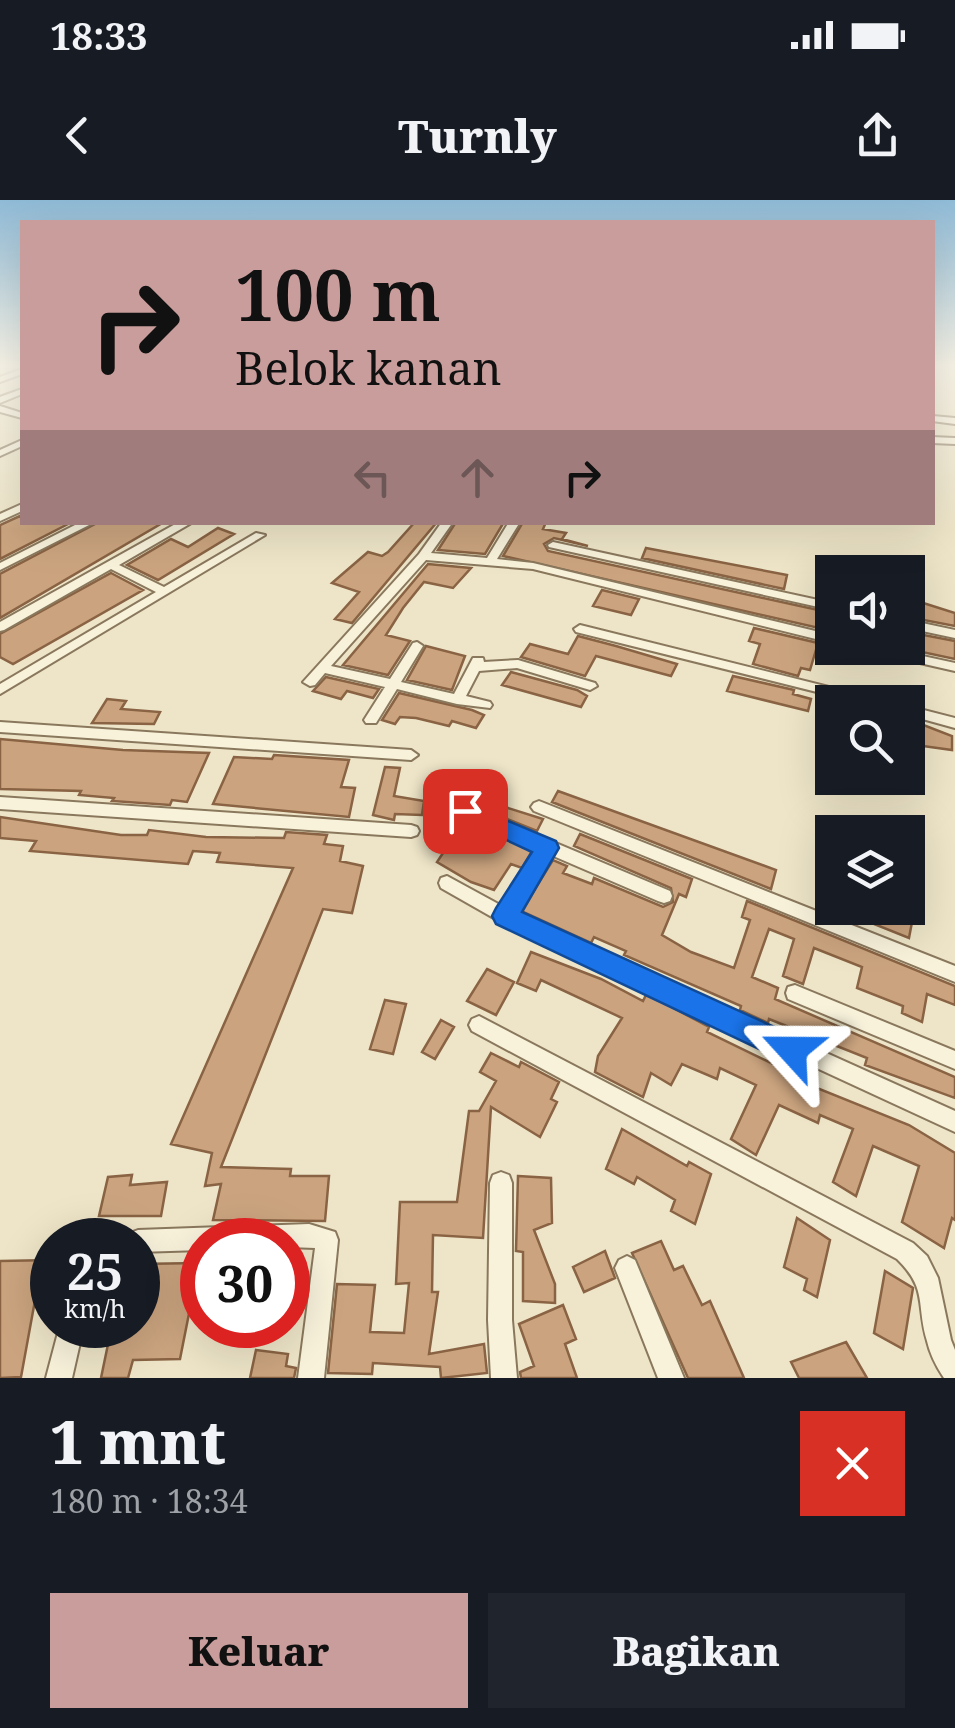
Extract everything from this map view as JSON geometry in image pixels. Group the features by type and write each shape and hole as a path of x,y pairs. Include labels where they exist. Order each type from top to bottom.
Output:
{"street":[{"path":"0,567 84,525"},
{"path":"0,627 183,525"},
{"path":"310,682 424,556 446,525"},
{"path":"490,562 512,525"},
{"path":"0,690 260,535"},
{"path":"552,546 815,603"},
{"path":"424,556 533,566 815,634"},
{"path":"110,565 164,592"},
{"path":"692,606 706,579"},
{"path":"925,628 955,634"},
{"path":"580,630 815,688"},
{"path":"372,720 417,646"},
{"path":"510,648 513,664"},
{"path":"925,660 955,667"},
{"path":"457,700 476,664 513,664 590,686"},
{"path":"322,668 484,705"},
{"path":"925,715 955,723"},
{"path":"0,727 411,755"},
{"path":"0,803 411,831"},
{"path":"539,807 955,974"},
{"path":"465,811 664,896"},
{"path":"506,916 547,848"},
{"path":"447,883 506,916 955,1122"},
{"path":"796,993 955,1060"},
{"path":"479,1025 915,1258 930,1278 937,1346 955,1372"},
{"path":"501,1183 500,1320 504,1378"},
{"path":"160,1240 309,1235 327,1240 311,1378"},
{"path":"626,1268 671,1378"},
{"path":"59,1378 66,1348"}],"building":[{"path":"20,516 20,525 66,525 0,559 0,525"},
{"path":"93,525 159,525 0,618 0,574"},
{"path":"412,525 434,525 352,623 335,619 359,592 332,583 368,552 382,556"},
{"path":"454,525 502,525 485,554 438,550"},
{"path":"521,525 545,525 543,529 566,533 562,539 588,546 554,538 544,544 548,551 815,609 815,627 503,556"},
{"path":"218,528 234,534 158,580 127,565 171,539 188,547"},
{"path":"646,548 787,575 784,589 642,558"},
{"path":"428,564 471,568 453,588 424,582 403,608 386,635 410,641 388,675 343,665"},
{"path":"111,573 143,590 13,664 0,657 0,634"},
{"path":"602,590 639,599 631,615 593,606"},
{"path":"925,604 955,613 955,626 925,620"},
{"path":"754,628 815,642 810,670 801,668 798,676 753,664 760,644 749,641"},
{"path":"925,635 955,641 955,659 925,653"},
{"path":"578,636 677,664 671,676 596,656 585,676 521,657 530,644 568,654"},
{"path":"426,646 465,656 452,690 407,680"},
{"path":"511,672 587,696 581,707 502,685"},
{"path":"733,676 794,690 793,694 811,699 808,711 727,691"},
{"path":"326,677 379,689 373,698 347,691 341,699 313,691"},
{"path":"399,693 484,715 476,728 452,721 449,726 416,718 400,717 395,724 382,720"},
{"path":"107,699 126,701 121,709 160,712 154,724 92,723"},
{"path":"925,726 952,736 952,750 925,746"},
{"path":"0,739 209,753 187,802 172,800 170,805 112,801 114,798 79,795 81,791 0,789"},
{"path":"274,755 349,760 341,787 355,788 349,817 213,804 234,757 272,759"},
{"path":"385,767 400,768 394,796 424,801 422,815 395,814 394,820 373,815"},
{"path":"558,791 776,870 771,889 552,802"},
{"path":"505,807 543,819 537,831 500,816"},
{"path":"0,817 121,835 147,835 149,830 206,837 284,838 286,832 327,835 324,844 343,846 340,861 363,866 352,913 323,909 221,1167 291,1169 290,1176 329,1176 325,1221 213,1218 221,1184 205,1186 212,1153 171,1144 293,868 217,862 220,853 193,851 188,864 30,851 36,841 0,838"},
{"path":"450,821 491,832 532,851 522,868 511,864 494,890 471,882 437,862 449,844 436,839"},
{"path":"580,834 692,879 686,897 679,894 662,935 691,952 734,968 750,920 742,917 747,901 955,986 955,1005 927,994 922,1022 902,1013 903,1006 857,988 862,967 814,948 803,984 783,976 794,939 769,929 752,977 778,988 775,999 955,1077 955,1098 865,1065 867,1058 769,1019 768,1023 740,1010 741,1006 624,955 626,951 594,937 591,943 521,911 553,860 567,866 563,873 592,884 594,878 663,907 673,902 671,888 574,846"},
{"path":"876,925 911,925 909,938"},
{"path":"531,952 601,979 643,1001 646,995 664,1003 709,1027 707,1032 798,1076 797,1080 909,1125 955,1153 955,1220 952,1218 944,1248 902,1222 919,1166 873,1146 856,1196 833,1182 853,1129 820,1115 818,1123 779,1105 756,1155 731,1139 756,1085 720,1068 717,1079 682,1064 671,1085 651,1073 643,1097 595,1072 598,1056 622,1018 541,980 536,991 517,983"},
{"path":"487,969 514,982 496,1015 467,1001"},
{"path":"385,1000 406,1004 393,1054 370,1049"},
{"path":"441,1020 454,1027 435,1059 422,1052"},
{"path":"491,1053 519,1067 521,1062 559,1082 551,1099 557,1102 540,1137 491,1107 483,1238 433,1235 432,1292 438,1292 429,1354 484,1344 487,1373 441,1378 440,1367 373,1363 372,1374 328,1373 337,1284 375,1285 370,1332 404,1333 409,1283 396,1284 400,1202 457,1202 469,1111 479,1111 496,1081 480,1072"},
{"path":"622,1129 687,1166 689,1162 711,1174 695,1224 671,1211 675,1200 637,1177 634,1184 606,1169"},
{"path":"132,1175 130,1185 167,1182 161,1216 99,1216 108,1177"},
{"path":"518,1176 551,1178 552,1223 534,1230 555,1284 555,1303 523,1301 523,1252 516,1251"},
{"path":"797,1218 830,1240 817,1297 804,1290 807,1279 784,1267"},
{"path":"661,1241 674,1270 683,1266 702,1305 710,1301 744,1378 688,1378 632,1253"},
{"path":"605,1251 615,1278 584,1292 573,1267"},
{"path":"30,1260 30,1328 21,1377 0,1378 0,1261"},
{"path":"180,1263 180,1359 133,1360 128,1378 101,1378 107,1348 160,1348 160,1264"},
{"path":"885,1271 913,1288 903,1349 874,1333"},
{"path":"563,1305 576,1339 565,1344 577,1378 521,1378 520,1372 534,1366 519,1324"},
{"path":"846,1342 867,1378 799,1378 791,1362"},
{"path":"256,1350 288,1354 286,1366 296,1368 294,1378 250,1378"}],"route":[{"path":"465,811 547,848 506,916 792,1050"}]}
